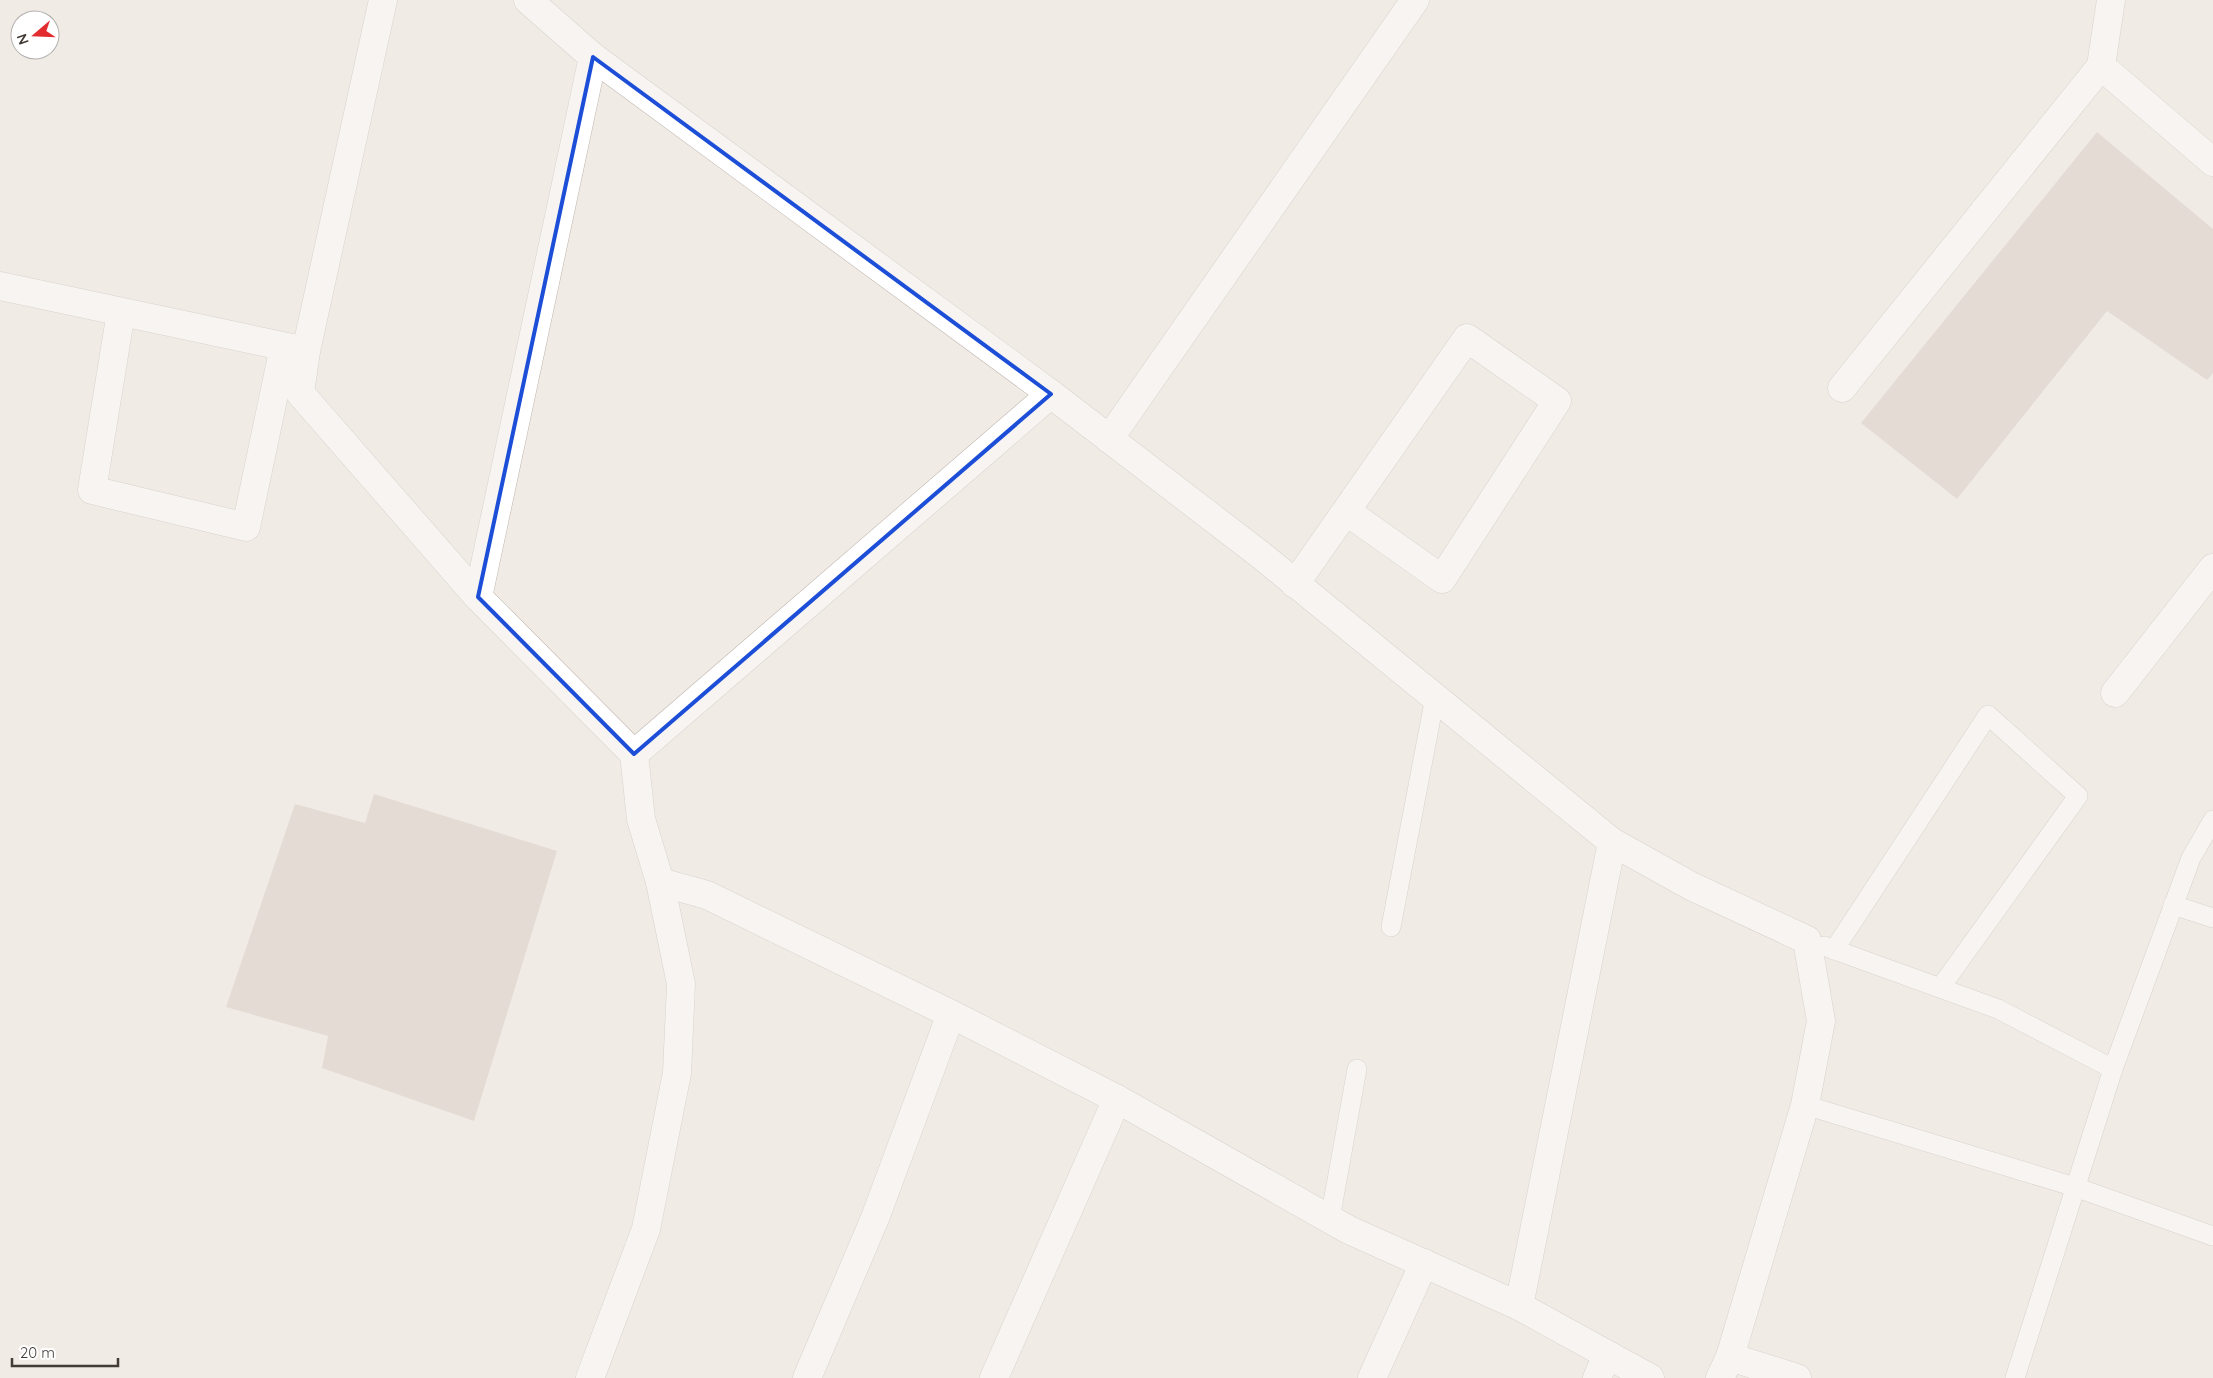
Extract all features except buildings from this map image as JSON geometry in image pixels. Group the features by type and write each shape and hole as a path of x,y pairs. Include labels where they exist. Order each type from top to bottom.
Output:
{"street":[{"path":"121,312 92,490 246,527 295,349 383,0"},
{"path":"528,0 593,57 1050,394 1296,584 1612,842 1691,886 1807,940 1821,1021 1805,1105 1725,1368 1797,1378"},
{"path":"1109,439 1415,0"},
{"path":"1842,388 2101,66 2111,0"},
{"path":"478,597 593,57"},
{"path":"2101,66 2213,162"},
{"path":"0,286 295,349"},
{"path":"1296,584 1346,511 1467,338 1558,402 1442,580 1346,511"},
{"path":"295,349 300,393 478,597 634,754 641,819 660,882 681,984 677,1073 646,1228 590,1378"},
{"path":"634,754 1050,394"},
{"path":"2115,693 2213,568"},
{"path":"1519,1306 1612,842"},
{"path":"660,882 707,895 951,1014 1117,1099 1349,1230 1519,1306 1602,1366 1650,1378"},
{"path":"807,1378 875,1218 951,1014"},
{"path":"994,1378 1117,1099"},
{"path":"1372,1378 1424,1263"}],"lane":[{"path":"1391,926 1435,697"},
{"path":"1834,950 1988,715 2078,796 1940,988"},
{"path":"2015,1378 2113,1069 2191,858 2213,820"},
{"path":"2173,905 2213,918"},
{"path":"1807,940 1998,1009 2113,1069"},
{"path":"1330,1219 1357,1069"},
{"path":"1805,1105 2075,1188 2213,1236"}],"highlighted area":[{"path":"593,57 1051,394 634,754 478,597"}]}
